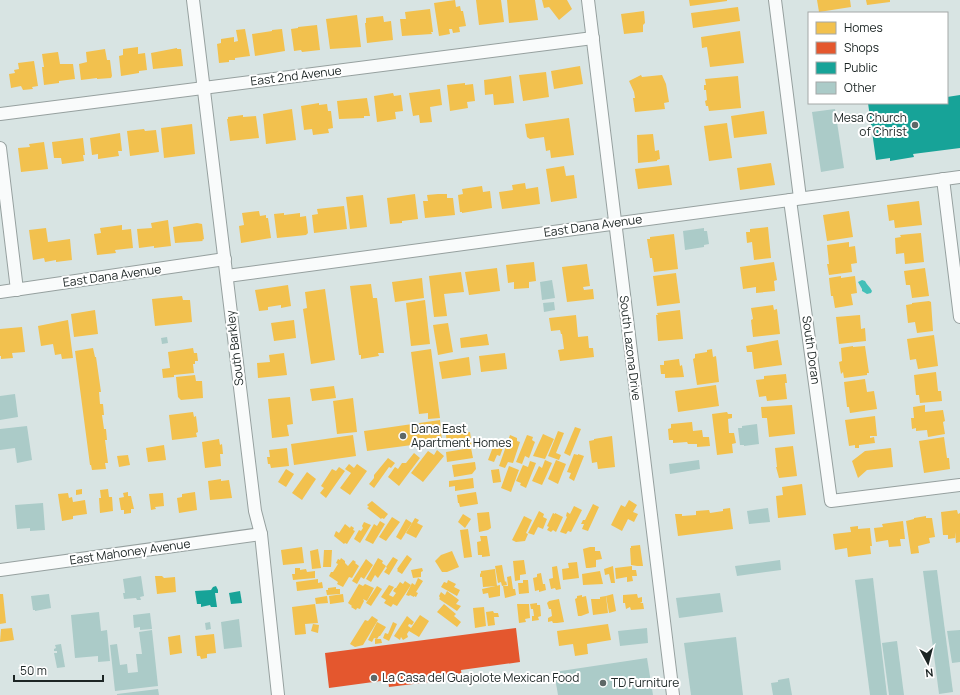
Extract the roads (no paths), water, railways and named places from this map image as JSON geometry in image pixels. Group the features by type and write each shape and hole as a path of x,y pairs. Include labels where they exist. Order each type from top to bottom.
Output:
{"street":[{"name":"South Barkley","path":"192,0 255,511 261,534 278,695"},
{"name":"South Lazona Drive","path":"588,0 614,224 673,695"},
{"name":"South Doran","path":"774,0 795,199 831,501 960,484"},
{"name":"East 2nd Avenue","path":"0,114 593,38"},
{"path":"0,148 17,290"},
{"name":"East Dana Avenue","path":"227,276 960,177"},
{"path":"943,179 960,317"},
{"name":"East Dana Avenue","path":"0,292 225,259"},
{"name":"East Mahoney Avenue","path":"0,570 261,534"}],"water":[{"path":"862,280 865,281 870,288 872,291 871,293 867,294 862,291 858,282"}],"place":[{"name":"Mesa Church of Christ","path":"915,125"},
{"name":"Dana East Apartment Homes","path":"403,436"},
{"name":"La Casa del Guajolote Mexican Food","path":"374,678"},
{"name":"TD Furniture","path":"603,683"}]}
